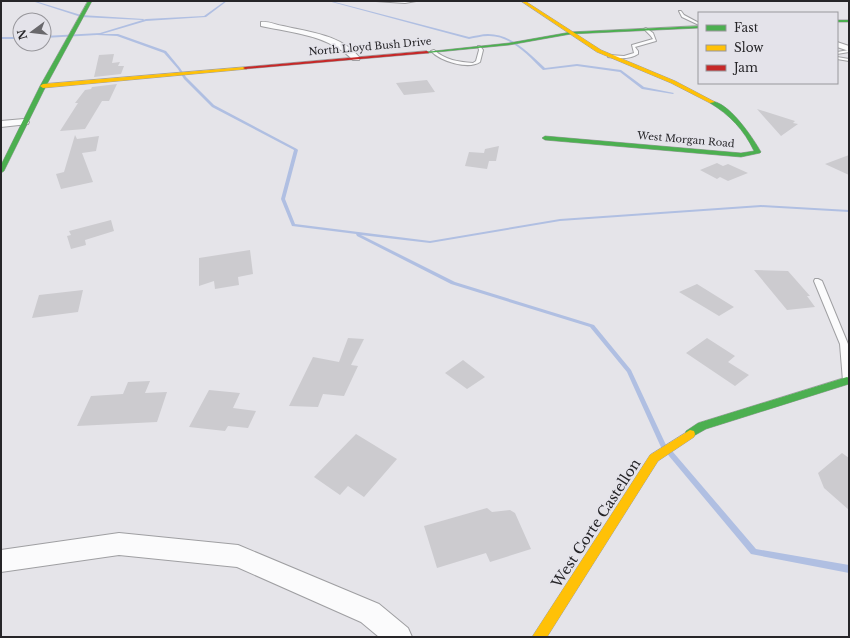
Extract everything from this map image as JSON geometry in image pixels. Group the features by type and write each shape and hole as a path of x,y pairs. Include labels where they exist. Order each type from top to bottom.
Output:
{"street":[{"path":"2,167 42,86 90,1"},
{"name":"West Morgan Road","path":"523,1 608,56 683,86 722,109 739,122 748,132 758,152 741,155 545,138"},
{"path":"838,21 849,20"},
{"path":"264,24 316,36 334,42 351,51 356,58"},
{"name":"North Lloyd Bush Drive","path":"42,86 509,44 571,33 698,25"},
{"path":"838,44 849,50"},
{"path":"1,124 24,122"},
{"name":"West Corte Castellon","path":"539,637 654,458 702,426 847,381"},
{"path":"1,561 119,544 238,556 370,613 399,637"}],"lane":[{"path":"378,1 414,1"},
{"path":"680,12 683,16 698,24"},
{"path":"608,56 624,57 636,54 633,46 655,40 652,34 646,29"},
{"path":"433,51 436,55 446,60 474,64 478,62 481,50 479,47"},
{"path":"838,53 849,50"},
{"path":"838,58 849,60"},
{"path":"818,281 844,344 847,381"}],"building":[{"path":"114,54 112,63 120,62 118,66 124,66 121,74 94,77 99,55"},
{"path":"427,80 435,92 404,95 396,83"},
{"path":"117,84 109,101 102,101 85,129 60,131 78,103 75,103 85,90 91,89 92,87"},
{"path":"757,109 795,121 793,123 798,124 781,136"},
{"path":"75,135 77,139 99,136 96,151 82,153 93,182 61,189 56,174 64,172"},
{"path":"499,146 496,161 489,161 487,169 465,166 469,152 484,153 485,149"},
{"path":"849,155 849,175 825,164"},
{"path":"717,163 723,166 728,164 748,173 728,181 720,177 717,179 700,170"},
{"path":"111,220 114,231 85,240 86,245 71,249 67,236 71,235 69,231"},
{"path":"250,250 253,274 238,277 239,285 215,289 214,281 199,286 199,258"},
{"path":"754,270 788,271 810,296 807,296 815,307 787,310"},
{"path":"697,284 734,307 719,316 679,292"},
{"path":"83,290 78,312 32,318 39,295"},
{"path":"348,338 364,339 351,365 358,366 344,396 323,394 318,407 289,406 313,357 339,362"},
{"path":"707,338 735,356 728,362 749,375 735,386 686,353"},
{"path":"463,360 485,377 467,389 445,373"},
{"path":"150,381 145,393 167,392 157,422 77,426 91,396 123,394 128,382"},
{"path":"209,390 240,393 233,408 256,411 248,428 228,426 225,431 189,427"},
{"path":"356,434 397,459 364,497 348,486 340,495 314,477"},
{"path":"842,453 849,458 849,510 824,488 818,473"},
{"path":"487,508 492,512 510,510 515,513 531,549 490,562 486,553 437,568 424,526"}],"waterway":[{"path":"33,1 81,16 143,19"},
{"path":"101,33 146,20 205,17 226,1"},
{"path":"329,1 469,38 486,35 499,36 520,48 544,69 577,65 621,71 643,88 673,93"},
{"path":"52,37 97,34 117,35 165,52 185,78 213,106 296,150 283,199 293,225 430,242 560,220 761,206 849,211"},
{"path":"1,38 12,38"},
{"path":"358,235 453,283 592,326 629,371 663,445"},
{"path":"671,454 754,552 849,569"}],"traffic: fast":[{"path":"1,171 43,86 90,1"},
{"path":"838,21 849,21"},
{"path":"427,52 509,44 571,33 698,27"},
{"path":"545,138 741,155 758,152 739,123 727,112 712,102"},
{"path":"690,434 702,426 847,381"}],"traffic: slow":[{"path":"523,1 599,51 673,82 712,102"},
{"path":"43,86 245,68"},
{"path":"539,637 654,458 690,434"}],"traffic: jam":[{"path":"245,68 427,52"}]}
